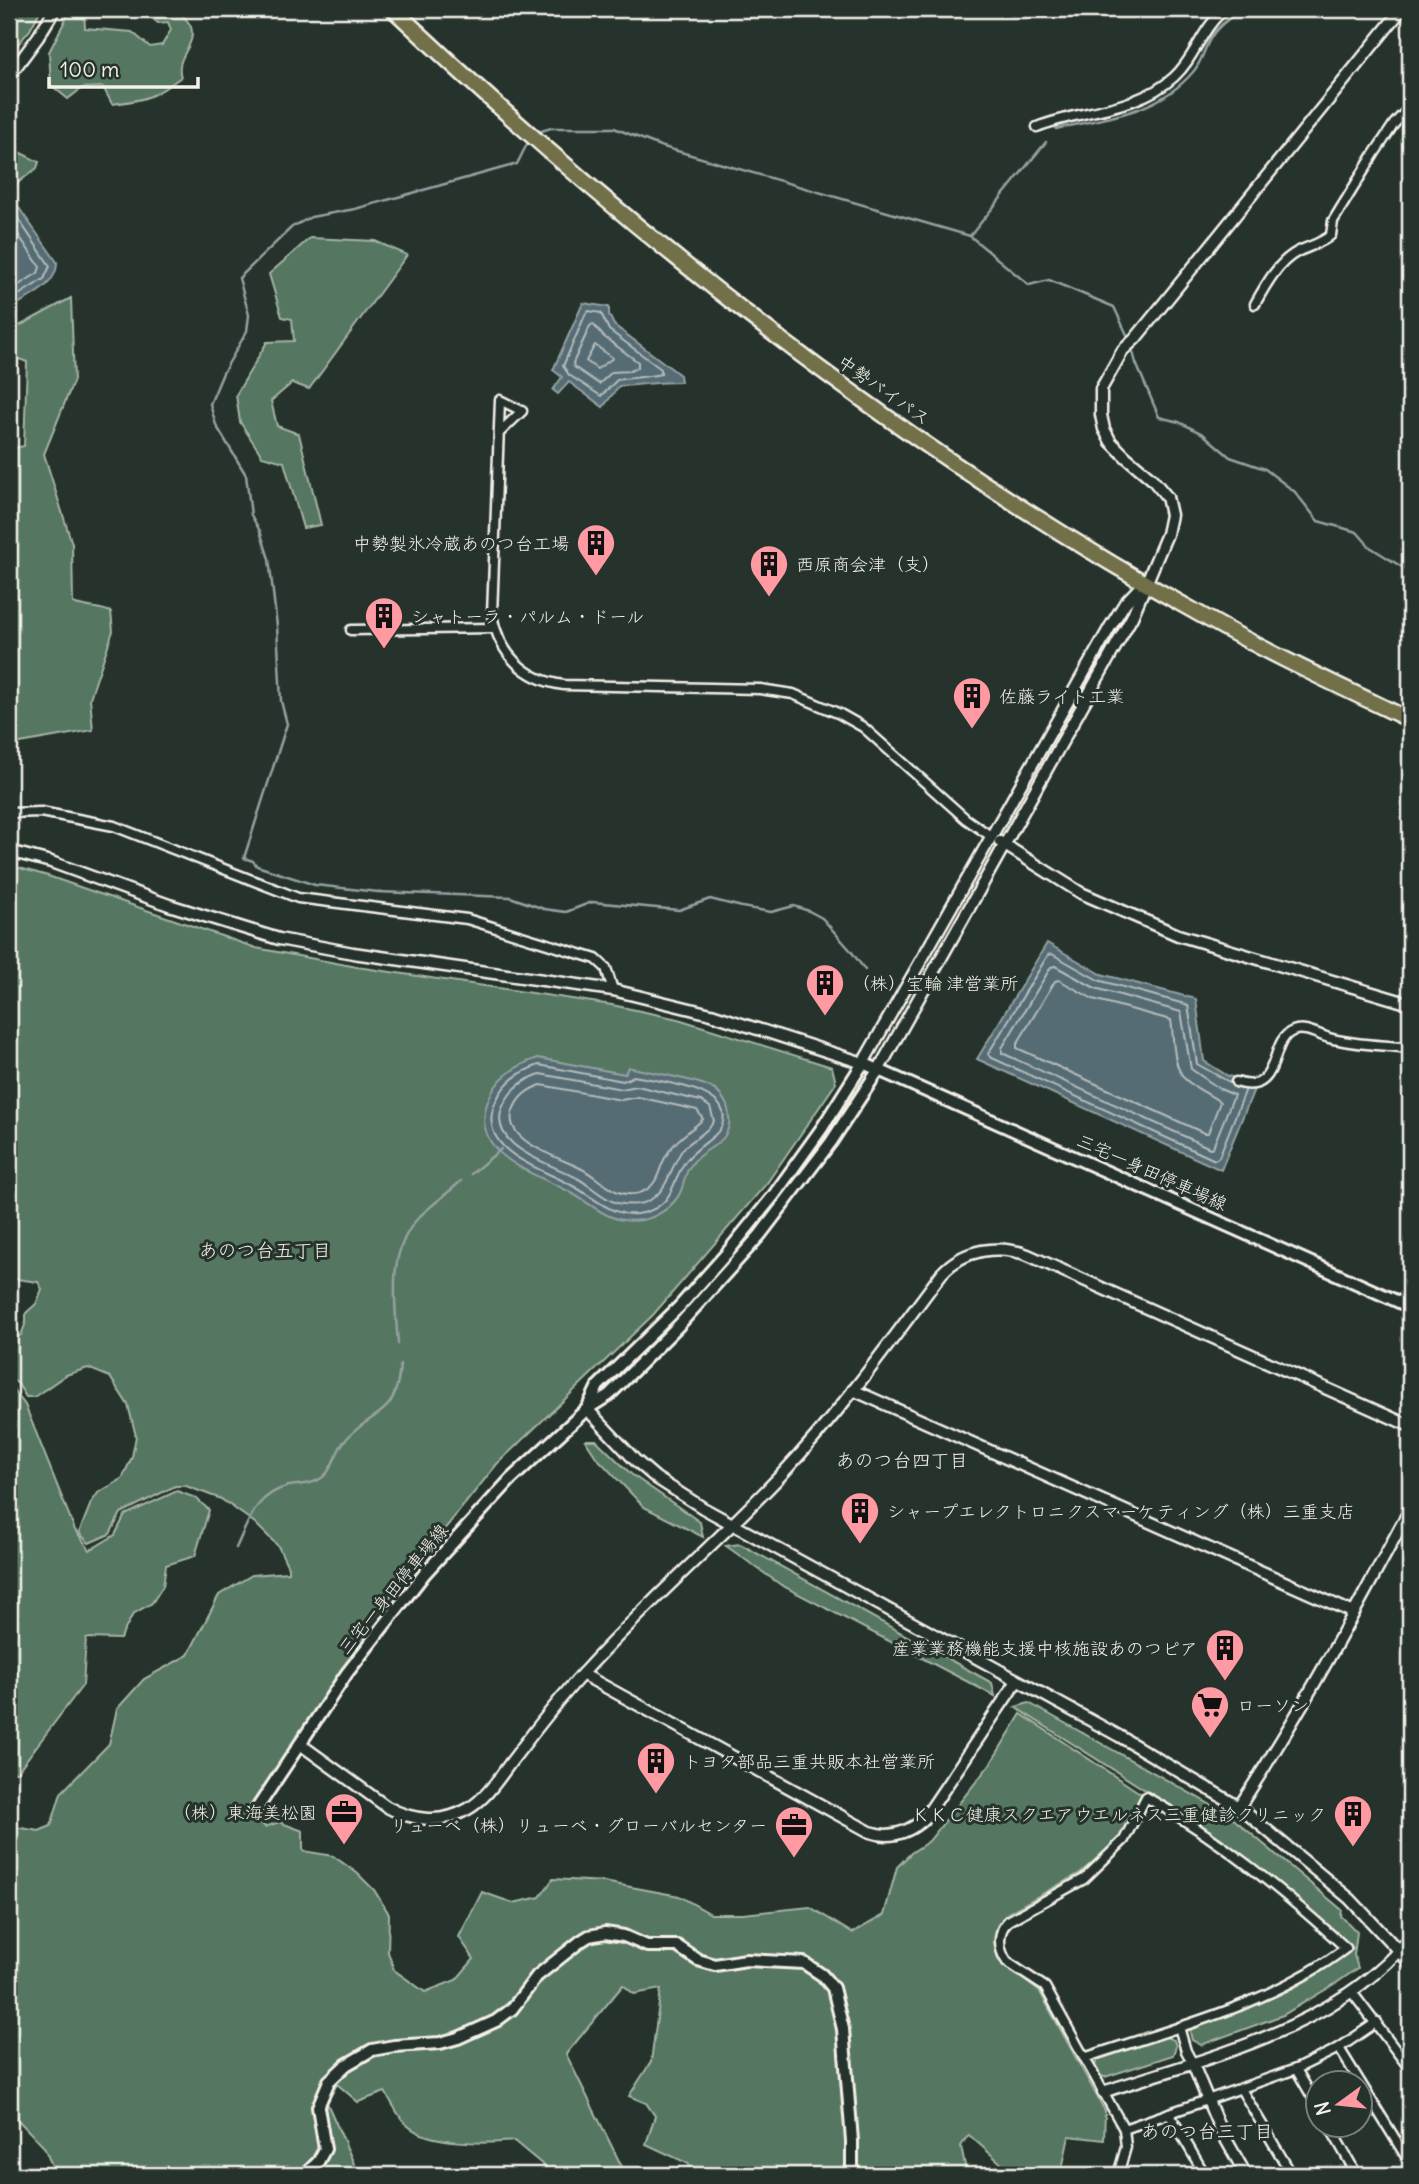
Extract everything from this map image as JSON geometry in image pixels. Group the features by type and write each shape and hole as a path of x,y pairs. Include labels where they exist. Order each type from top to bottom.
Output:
{"highway":[{"name":"中勢バイパス","path":"393,9 551,154 678,261 860,399 1014,502 1144,583 1216,623 1410,720"}],"main road":[{"name":"三宅一身田停車場線","path":"587,1409 598,1386 679,1307 774,1195 822,1128 863,1063 1410,1307"},
{"name":"三宅一身田停車場線","path":"254,1813 347,1673 425,1573 511,1479 587,1409 618,1387 679,1325 760,1235 831,1142 878,1069"},
{"path":"305,2175 318,2162 325,2149 318,2113 321,2099 329,2081 346,2065 372,2050 440,2043 496,2021 512,2009 537,1976 555,1965 581,1941 598,1933 624,1936 648,1946 677,1946 698,1960 715,1965 746,1960 804,1963 822,1975 834,1989 843,2029 852,2175"}],"street":[{"path":"9,76 38,37 54,9"},
{"path":"1037,127 1054,120 1131,102 1150,94 1184,67 1214,17 1226,9"},
{"path":"878,1069 1132,617 1144,583 1170,527 1170,506 1161,489 1111,442 1104,429 1101,389 1123,350 1135,339 1402,9"},
{"path":"1255,304 1282,263 1293,254 1320,243 1331,234 1333,221 1374,154 1394,124 1410,107"},
{"path":"499,433 492,606 494,628 503,649 531,676 552,684 760,689 793,694 863,727 965,819 1081,893 1178,935 1410,1004"},
{"path":"9,851 51,862 170,905 294,943 613,990 711,1014 863,1063 1110,627 1125,603 1144,583"},
{"path":"351,630 494,628"},
{"path":"9,813 41,812 114,826 298,898 467,919 596,958 606,968 613,990"},
{"path":"1237,1082 1253,1085 1266,1077 1284,1038 1289,1032 1297,1030 1344,1041 1410,1048"},
{"path":"300,1744 395,1811 420,1818 446,1818 468,1809 482,1799 582,1674 648,1605 784,1472 853,1390 948,1267 960,1258 977,1252 1009,1249 1028,1255 1410,1426"},
{"path":"853,1390 1354,1613"},
{"path":"587,1409 618,1444 656,1478 732,1524 1119,1736 1239,1807 1350,1899 1410,1963"},
{"path":"1239,1807 1329,1662 1410,1509"},
{"path":"582,1674 870,1832 889,1835 907,1831 924,1819 1017,1681"},
{"path":"1084,2058 1265,1997 1322,1966 1346,1948 1261,1874 1146,1797 1124,1840 1084,1879 1008,1920 1001,1931 1003,1956 1007,1962 1045,1987 1084,2058 1124,2129 1126,2147 1118,2175"},
{"path":"1103,2092 1248,2045 1290,2028 1351,1991 1399,1951 1410,1938"},
{"path":"1351,1991 1410,2068"},
{"path":"1124,2129 1296,2069 1339,2048 1377,2022"},
{"path":"1179,2026 1186,2051 1207,2100 1246,2175"},
{"path":"1339,2048 1410,2163"},
{"path":"1296,2069 1304,2083"},
{"path":"1241,2089 1292,2175"},
{"path":"1169,2113 1204,2175"},
{"path":"1336,2138 1357,2175"}],"green space":[{"path":"9,9 41,9 30,30 9,55"},
{"path":"71,9 84,9 85,28 132,32 150,47 162,45 171,30 168,22 158,23 141,9 177,9 190,25 192,34 180,63 181,77 157,93 134,101 112,104 103,87 82,88 68,99 51,85 49,52"},
{"path":"9,147 39,162 37,168 19,182 9,196"},
{"path":"310,238 375,241 407,255 309,389 292,383 271,401 277,426 299,434 321,525 303,528 284,462 262,456 240,422 236,395 267,342 294,341 292,319 282,317 269,274"},
{"path":"71,298 74,380 44,454 72,544 73,603 111,612 113,631 90,698 93,730 9,745 9,449 24,446 27,362 9,355 12,330"},
{"path":"9,865 256,948 357,967 612,1005 678,1019 832,1067 836,1083 767,1183 653,1315 497,1464 361,1633 368,1636 296,1739 251,1812 265,1827 279,1822 303,1831 303,1851 333,1856 357,1873 374,1890 389,1914 388,1952 394,1970 425,1992 456,1980 474,1959 459,1937 482,1892 513,1903 540,1897 553,1879 604,1882 679,1896 711,1914 743,1914 810,1907 852,1933 884,1915 897,1867 929,1841 991,1763 1021,1714 1143,1795 1122,1837 1080,1873 1008,1913 997,1926 994,1941 998,1960 1040,1992 1105,2111 1104,2140 1069,2136 1062,2169 1066,2175 1026,2175 1004,2166 969,2135 961,2146 967,2175 690,2175 689,2164 646,2144 655,2116 646,2103 629,2096 651,2062 661,1989 634,1994 623,1985 566,2054 626,2175 555,2175 514,2141 458,2142 416,2132 398,2114 385,2092 358,2102 337,2084 327,2103 359,2175 56,2175 44,2147 16,2118 9,2121 9,1826 39,1831 51,1826 61,1793 109,1744 117,1709 144,1679 188,1655 219,1595 252,1575 289,1572 289,1569 278,1546 255,1523 221,1499 186,1486 175,1486 121,1513 110,1534 89,1543 79,1533 91,1503 98,1493 122,1479 132,1457 136,1436 128,1405 110,1377 88,1368 66,1375 34,1397 26,1397 18,1384 9,1377 9,1340 21,1335 26,1313 36,1304 42,1289 38,1282 9,1278"},
{"path":"9,1384 25,1405 75,1530 90,1550 115,1535 125,1515 177,1491 196,1498 209,1510 195,1556 166,1565 163,1586 152,1603 133,1614 120,1639 86,1638 83,1685 17,1772 9,1772"},
{"path":"585,1440 596,1440 631,1474 700,1522 703,1537 644,1507 596,1457"},
{"path":"740,1544 992,1683 995,1696 781,1585 726,1546"},
{"path":"1029,1703 1229,1815 1342,1910 1341,1916 1357,1932 1354,1955 1358,1968 1283,2015 1201,2045 1192,2040 1192,2028 1277,1996 1316,1975 1353,1948 1222,1839 1015,1707"},
{"path":"1166,2037 1174,2040 1176,2046 1173,2055 1105,2077 1098,2076 1094,2068 1097,2060"}],"water":[{"path":"19,208 57,262 56,271 47,285 9,309 9,211"},
{"path":"583,303 609,307 609,315 614,325 680,375 681,382 619,386 603,407 569,382 558,394 553,390 562,377 553,370"},
{"path":"1047,943 1101,974 1196,999 1204,1061 1228,1076 1257,1082 1221,1170 977,1059"},
{"path":"538,1058 625,1074 628,1067 703,1084 718,1092 724,1099 729,1112 728,1130 720,1141 693,1162 677,1198 664,1211 642,1220 630,1221 610,1216 506,1158 487,1134 484,1119 488,1101 496,1085 514,1069"}],"waterway":[{"path":"1056,129 1130,112 1164,97 1193,72 1214,32 1242,9"},
{"path":"535,133 551,128 614,128 660,146 970,236 1029,285 1049,280 1114,307 1129,339"},
{"path":"529,140 517,164 355,209 311,217 292,227 239,278 249,315 247,331 223,373 210,404 216,425 246,475 251,515 260,531 269,559 277,626 281,701 287,724 244,858 253,861 257,866 315,885 378,892 510,897 544,909 566,912 592,902 679,910 710,899 771,912 794,906 822,918 865,970"},
{"path":"970,236 1046,142"},
{"path":"1131,345 1159,417 1179,422 1203,434 1230,457 1265,469 1295,492 1318,521 1357,532 1370,547 1410,572"},
{"path":"471,1174 501,1149"},
{"path":"398,1344 395,1277 402,1245 420,1216 461,1181"},
{"path":"236,1548 261,1502 278,1490 313,1482 324,1476 343,1443 353,1432 388,1406 398,1383 400,1365"}],"place":[{"name":"中勢製氷冷蔵あのつ台工場","path":"596,577"},
{"name":"西原商会津（支）","path":"769,598"},
{"name":"シャトーラ・パルム・ドール","path":"384,650"},
{"name":"佐藤ライト工業","path":"972,730"},
{"name":"（株）宝輪 津営業所","path":"825,1017"},
{"name":"シャープエレクトロニクスマーケティング（株）三重支店","path":"860,1545"},
{"name":"産業業務機能支援中核施設あのつピア","path":"1225,1682"},
{"name":"ローソン","path":"1210,1739"},
{"name":"トヨタ部品三重共販本社営業所","path":"656,1795"},
{"name":"（株）東海美松園","path":"344,1846"},
{"name":"ＫＫＣ健康スクエアウエルネス三重健診クリニック","path":"1353,1848"},
{"name":"リューベ（株）リューベ・グローバルセンター","path":"794,1859"}],"district":[{"name":"あのつ台五丁目","path":"265,1250"},
{"name":"あのつ台四丁目","path":"902,1460"},
{"name":"あのつ台三丁目","path":"1207,2131"}]}
